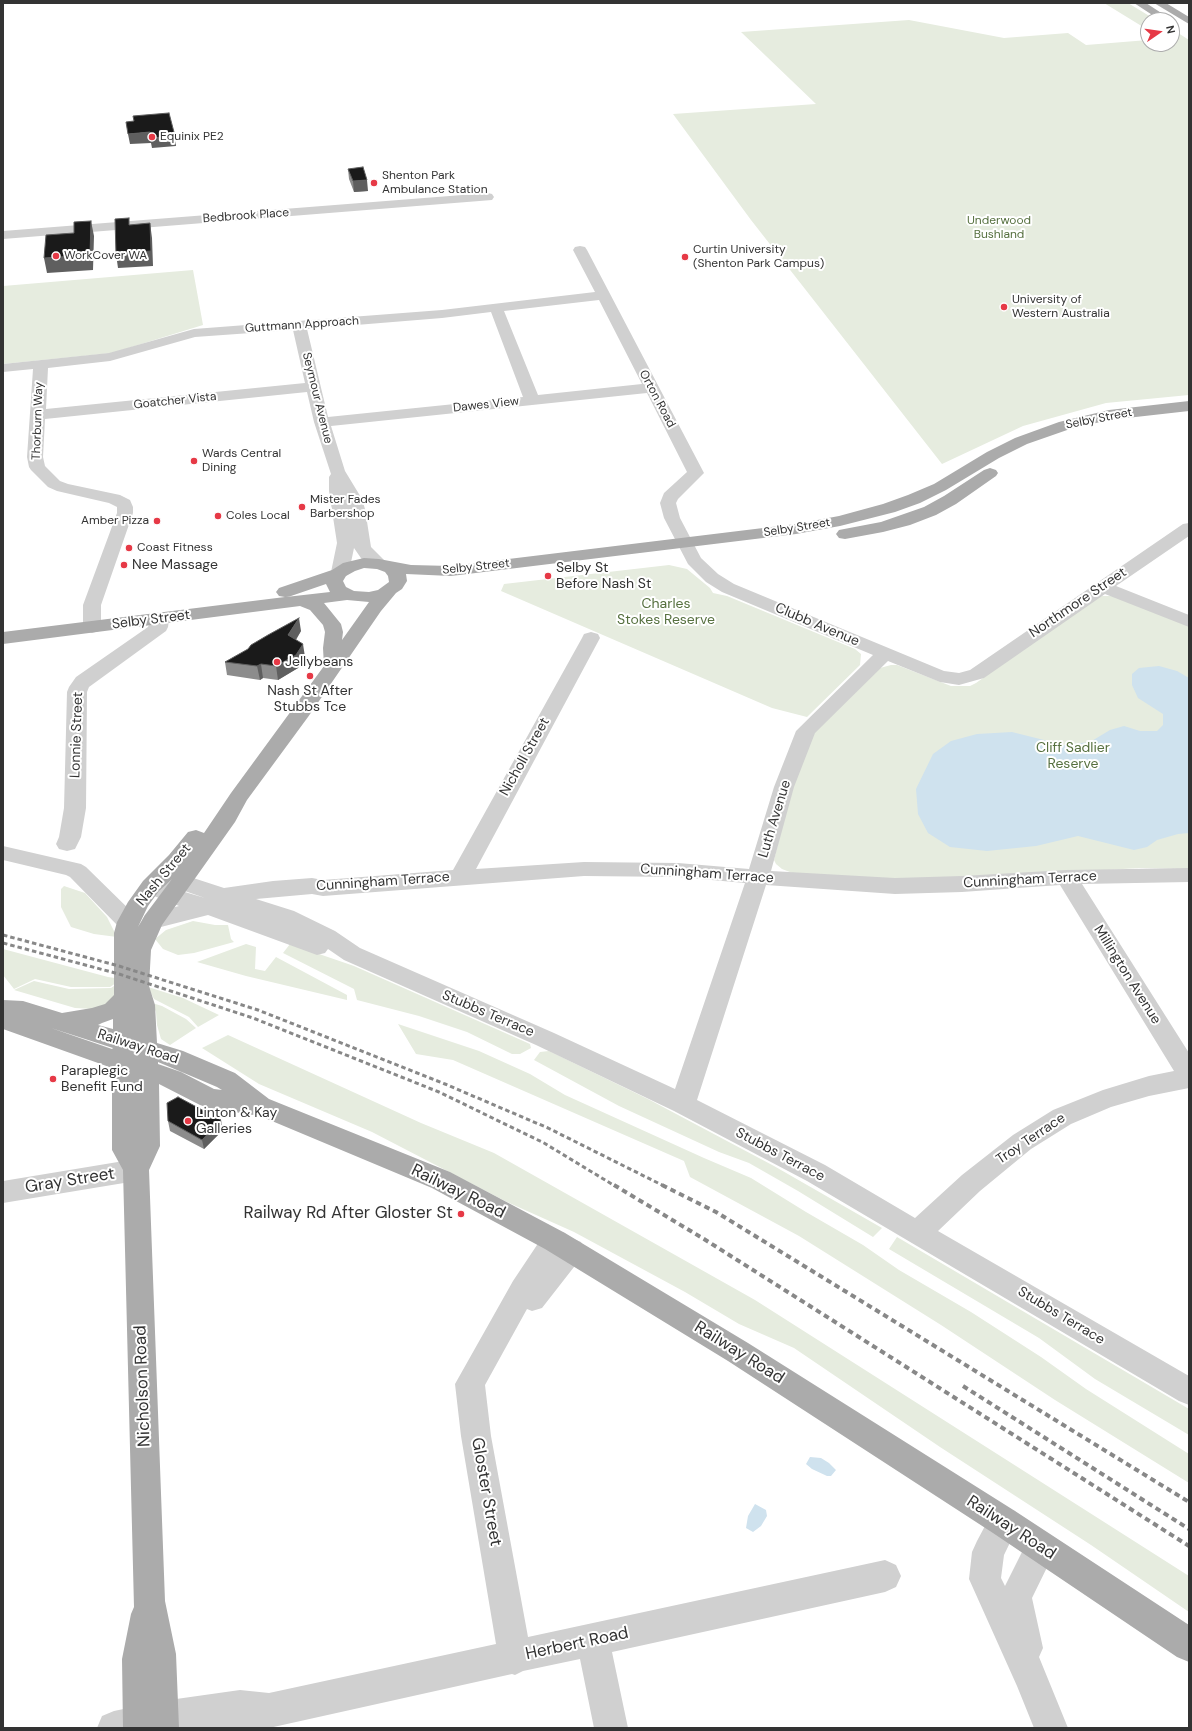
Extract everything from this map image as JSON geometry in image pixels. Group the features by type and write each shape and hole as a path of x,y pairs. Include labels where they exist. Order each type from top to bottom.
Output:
{"main road":[{"path":"1139,3 1154,12"},
{"path":"1159,3 1189,21"},
{"name":"Selby Street","path":"3,624 160,619 348,595 369,597 406,585 425,581 473,580 687,548 796,529 866,515 889,508 940,487 993,455 1021,441 1065,426 1109,415 1189,406"},
{"name":"Selby Street","path":"3,638 92,620 285,592 338,573 358,564 382,565 411,570 451,571 687,548 807,540 882,527 904,521 930,511 1009,462 1037,448 1066,437 1150,421 1189,416"},
{"path":"866,515 882,527"},
{"path":"382,565 394,570 398,578 396,585 389,591"},
{"path":"338,573 334,582 335,587 348,595"},
{"name":"Nash Street","path":"134,1056 126,998 125,933 128,922 139,902 165,886 227,817 238,798 389,591"},
{"name":"Nash Street","path":"334,666 356,621 348,595"},
{"path":"300,601 316,606 332,624 334,632 332,648 334,666"},
{"name":"Nash Street","path":"134,1056 143,1005 137,986 138,961 143,939 153,921 165,886"},
{"path":"61,1023 93,1017 114,1010 126,998"},
{"name":"Railway Road","path":"3,1009 23,1010 61,1023 134,1056 172,1079 209,1098 263,1107 441,1180 563,1245 738,1352 1004,1522 1189,1645"},
{"name":"Railway Road","path":"3,1018 15,1025 134,1056"},
{"name":"Nicholson Road","path":"134,1056 147,1146 136,1170 149,1601 139,1659 144,1725"}],"street":[{"name":"Bedbrook Place","path":"3,235 488,197"},
{"name":"Orton Road","path":"580,250 696,473 672,495 668,503 672,518 687,548"},
{"name":"Guttmann Approach","path":"3,368 110,357 190,333 442,314 604,295"},
{"path":"496,308 532,400"},
{"name":"Seymour Avenue","path":"299,325 322,422 337,471 356,504 362,548 369,557 382,565"},
{"name":"Thorburn Way","path":"41,364 35,460 37,467 54,484 63,488 120,501 124,504 125,508 92,605 92,620"},
{"name":"Goatcher Vista","path":"37,415 313,387"},
{"name":"Dawes View","path":"322,422 651,388"},
{"name":"Seymour Avenue","path":"337,471 337,492 346,539 338,573"},
{"name":"Northmore Street","path":"968,678 977,674 1189,528"},
{"name":"Clubb Avenue","path":"687,548 705,572 728,588 940,676 951,679 968,678"},
{"path":"1102,587 1189,621"},
{"name":"Lonnie Street","path":"67,844 70,837 75,808 77,692 79,687 96,671 155,631 159,627 160,619"},
{"name":"Nicholl Street","path":"460,877 591,638"},
{"name":"Luth Avenue","path":"683,1104 750,897 758,877 784,787 806,731 885,654"},
{"path":"3,853 101,874"},
{"path":"66,866 78,872 128,922"},
{"name":"Cunningham Terrace","path":"216,902 266,890 312,886 323,888 584,869 678,870 895,886 962,884 1066,877 1189,875"},
{"name":"Millington Avenue","path":"1066,877 1189,1074"},
{"name":"Stubbs Terrace","path":"165,886 216,902 240,917 319,948 352,954 545,1039 683,1104 816,1173 1189,1392"},
{"name":"Stubbs Terrace","path":"153,921 216,902"},
{"name":"Troy Terrace","path":"918,1232 976,1178 1022,1142 1062,1117 1103,1100 1149,1086 1189,1078"},
{"name":"Gray Street","path":"3,1192 136,1170"},
{"name":"Gloster Street","path":"515,1658 476,1436 470,1384 485,1356 500,1333 535,1296 563,1245"},
{"path":"1004,1522 988,1552 985,1579 1031,1678 1051,1728"},
{"path":"1031,1678 1016,1598 1041,1547"},
{"name":"Herbert Road","path":"224,1728 242,1724 269,1710 515,1658 885,1576"},
{"path":"593,1641 611,1728"},
{"name":"Herbert Road","path":"144,1725 240,1707 269,1710"}],"green space":[{"path":"1104,3 1128,3 1143,12 1140,12 1140,25"},
{"name":"Underwood Bushland","path":"909,20 1004,38 1068,33 1086,45 1140,41 1140,52 1180,52 1180,34 1189,40 1189,395 1106,403 1023,426 942,464 751,220 673,114 816,104 741,32"},
{"path":"193,270 203,325 112,353 3,364 3,286"},
{"name":"Charles Stokes Reserve","path":"669,565 687,569 710,588 713,593 727,596 855,649 861,654 860,665 807,717 772,708 501,591 504,584"},
{"name":"Cliff Sadlier Reserve","path":"1102,596 1114,596 1189,625 1189,869 1139,868 958,879 894,880 795,874 782,869 776,864 774,860 798,763 813,734 880,668 897,665 951,686 970,686 1096,598"},
{"path":"64,886 85,893 107,917 117,937 94,934 71,927 61,907 61,889"},
{"path":"193,921 215,925 228,925 231,939 234,942 194,953 178,955 163,949 155,939 166,930"},
{"path":"246,944 256,947 255,969 265,971 276,957 347,995 347,1000 246,976 197,962"},
{"path":"290,944 354,966 530,1044 531,1048 520,1054 512,1054 467,1032 419,1016 357,1000 354,989 283,953"},
{"path":"3,949 108,977 122,979 110,987 71,987 35,979 14,989 3,975"},
{"path":"34,981 69,989 111,988 120,982 119,992 105,1006 93,1009 75,1008 14,990"},
{"path":"148,987 183,998 219,1015 198,1027 189,1017 154,999"},
{"path":"152,1003 162,1006 186,1019 196,1028 170,1045 161,1039 157,1025 156,1012"},
{"path":"398,1024 479,1051 530,1074 565,1095 751,1178 863,1245 899,1270 971,1312 1041,1357 1086,1389 1189,1454 1189,1483 1055,1400 941,1325 799,1236 690,1177 684,1161 453,1060 416,1054"},
{"path":"228,1035 421,1123 494,1153 755,1300 1189,1576 1189,1612 1091,1545 940,1447 794,1348 739,1324 685,1292 574,1232 507,1202 372,1132 259,1084 202,1048"},
{"path":"549,1051 648,1099 774,1166 882,1228 873,1237 749,1163 719,1152 619,1106 534,1060 540,1052"},
{"path":"897,1237 1189,1409 1189,1435 1095,1379 1039,1338 889,1249"}],"water":[{"path":"1159,666 1177,671 1189,678 1189,833 1178,834 1157,840 1147,847 1134,850 1078,836 1036,846 987,851 950,847 928,833 918,814 916,789 933,754 951,741 977,734 1012,732 1064,745 1090,742 1110,730 1124,726 1140,731 1157,731 1163,725 1163,714 1138,698 1132,685 1132,674 1139,668"},
{"path":"810,1457 821,1458 836,1470 831,1476 827,1476 812,1469 806,1464"},
{"path":"755,1504 766,1510 767,1516 761,1526 753,1532 746,1528 748,1516"}],"building":[{"path":"169,113 175,136 151,138 150,132 128,134 126,122 134,121 133,116"},
{"path":"363,167 367,180 353,181 348,169"},
{"path":"129,218 129,225 150,223 151,251 116,254 115,219"},
{"path":"91,221 90,255 44,258 46,235 74,233 74,222"},
{"path":"299,618 288,635 303,644 296,655 276,666 261,664 257,666 225,662 248,649 251,645"},
{"path":"178,1097 221,1120 202,1140 168,1121 167,1103"}],"railway":[{"path":"3,935 119,966 258,1010 445,1084 548,1128 716,1212 1189,1502"},
{"path":"3,943 119,974 253,1018 439,1092 544,1143 615,1186"},
{"path":"614,1185 704,1239 1189,1546"},
{"path":"963,1386 1189,1529"}],"place":[{"name":"Equinix PE2","path":"152,137"},
{"name":"Shenton Park Ambulance Station","path":"374,183"},
{"name":"WorkCover WA","path":"56,256"},
{"name":"Curtin University (Shenton Park Campus)","path":"685,257"},
{"name":"University of Western Australia","path":"1004,307"},
{"name":"Wards Central Dining","path":"194,461"},
{"name":"Mister Fades Barbershop","path":"302,507"},
{"name":"Coles Local","path":"218,516"},
{"name":"Amber Pizza","path":"157,521"},
{"name":"Coast Fitness","path":"129,548"},
{"name":"Nee Massage","path":"124,565"},
{"name":"Selby St Before Nash St","path":"548,576"},
{"name":"Jellybeans","path":"277,662"},
{"name":"Nash St After Stubbs Tce","path":"310,676"},
{"name":"Paraplegic Benefit Fund","path":"53,1079"},
{"name":"Linton & Kay Galleries","path":"188,1121"},
{"name":"Railway Rd After Gloster St","path":"461,1214"}]}
